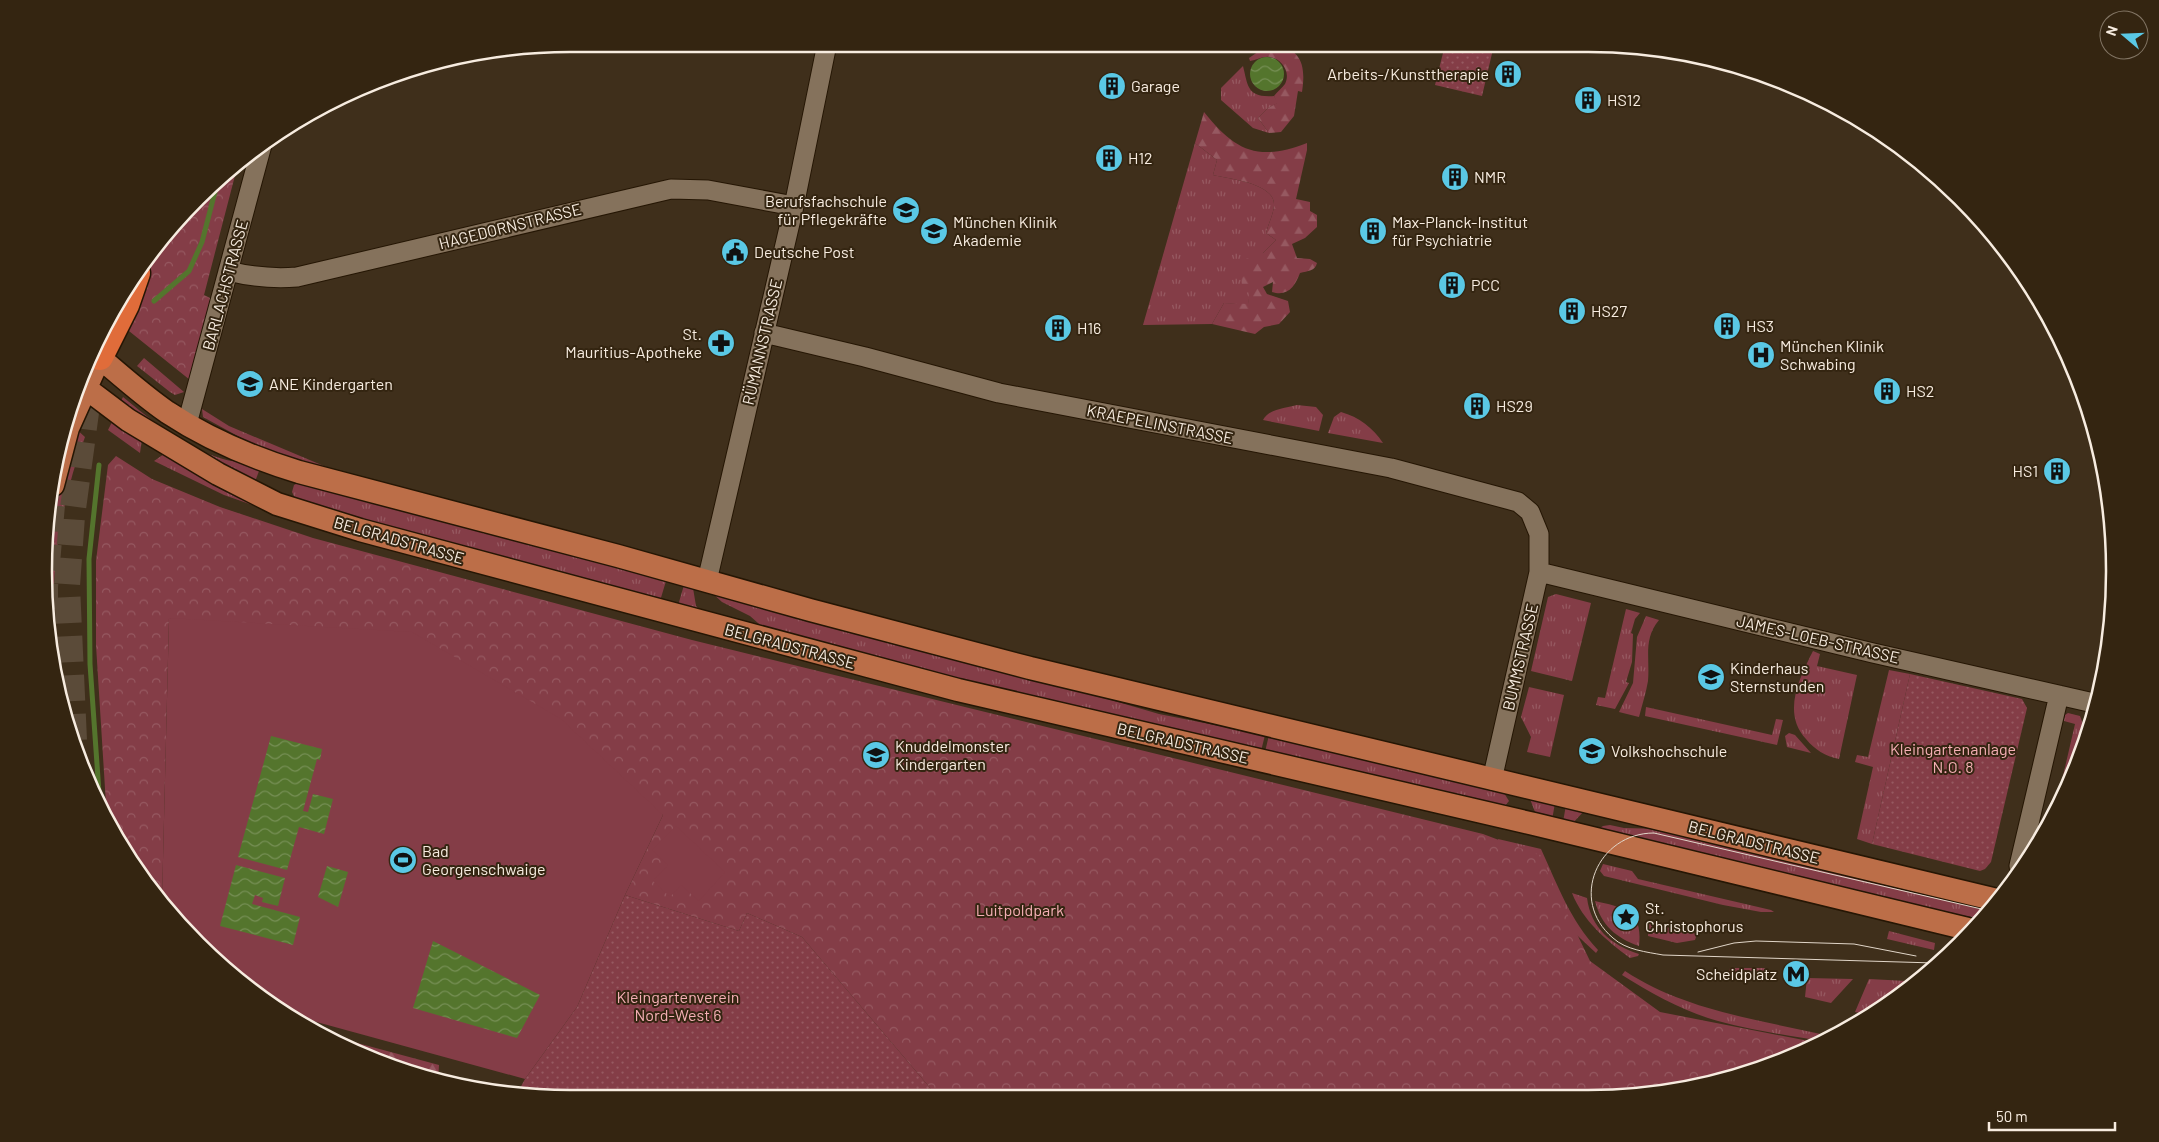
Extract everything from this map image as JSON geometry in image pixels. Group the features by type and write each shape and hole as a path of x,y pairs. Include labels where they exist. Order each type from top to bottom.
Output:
{"main road":[{"name":"BELGRADSTRASSE","path":"100,356 166,411 187,424 218,441 266,462 299,472 1030,668 1990,899"},
{"name":"BELGRADSTRASSE","path":"86,389 168,446 252,492 277,504 360,530 950,688 1534,824 1964,928"},
{"path":"252,492 262,487 268,474 266,462"},
{"path":"294,509 285,496 289,481 299,472"},
{"path":"1501,782 1534,824"}],"street":[{"name":"RÜMANNSTRASSE","path":"707,581 794,206 825,52"},
{"name":"BARLACHSTRASSE","path":"187,424 259,157"},
{"name":"HAGEDORNSTRASSE","path":"228,271 254,278 297,277 671,188 708,190 794,206"},
{"name":"KRAEPELINSTRASSE","path":"764,333 873,359 1025,399 1414,474 1518,502 1530,512 1539,534"},
{"name":"BUMMSTRASSE","path":"1501,782 1539,572 1539,534"},
{"name":"JAMES-LOEB-STRASSE","path":"1539,572 1873,653 2090,702"},
{"path":"2022,855 2059,695"}],"green space":[{"path":"1258,52 1293,52 1300,60 1303,74 1302,92 1298,91 1294,116 1281,132 1269,133 1258,118 1268,108 1277,103 1274,96 1285,84 1287,79 1286,71 1282,63 1274,58 1265,57 1250,61 1249,58"},
{"path":"1443,52 1492,52 1482,96 1435,85"},
{"path":"1243,66 1250,89 1258,95 1274,96 1278,103 1268,108 1258,118 1269,133 1253,128 1221,100 1221,88"},
{"path":"1204,112 1226,136 1237,144 1249,149 1261,152 1275,152 1307,143 1296,199 1310,202 1310,211 1317,215 1317,227 1305,238 1292,244 1297,258 1310,259 1317,263 1313,269 1300,273 1296,282 1287,292 1272,292 1273,282 1263,287 1267,294 1288,301 1290,312 1279,324 1264,327 1255,334 1212,324 1224,303 1248,304 1249,292 1242,286 1240,261 1263,253 1276,240 1266,233 1274,206 1273,198 1268,192 1250,183 1213,175 1217,160 1195,143"},
{"path":"1195,143 1217,160 1213,175 1250,183 1268,192 1273,198 1274,206 1266,233 1276,240 1263,253 1250,292 1248,305 1224,303 1212,324 1143,325"},
{"path":"235,176 204,295 212,299 190,380 124,327 141,282 160,255 204,204"},
{"path":"144,358 184,392 175,395 137,366"},
{"path":"123,397 158,424 196,448 227,460 254,464 259,471 256,479 247,480 119,405"},
{"path":"1297,405 1316,407 1323,415 1319,431 1263,420 1265,416 1273,411"},
{"path":"202,409 229,426 331,469 325,473 245,440 203,417"},
{"path":"1341,412 1365,424 1383,443 1328,433 1334,417"},
{"path":"113,420 142,439 140,453 108,430"},
{"path":"75,428 85,437 73,473 60,530 55,568 54,605 52,571 54,537 57,508 66,460"},
{"path":"164,454 272,512 224,495 154,461"},
{"name":"Luitpoldpark","path":"116,456 152,479 220,507 313,538 692,640 1483,834 1539,855 1590,961 1660,1012 1807,1041 1755,1062 1689,1080 1656,1085 1588,1090 932,1090 802,937 747,913 739,931 625,895 663,815 169,618 162,890 140,859 106,799 96,645 96,561 108,465"},
{"path":"302,481 666,581 660,601 446,545 296,500 292,492 294,485"},
{"path":"684,585 693,588 696,606 706,616 677,609"},
{"path":"711,592 1011,675 1039,679 1159,714 1265,735 1261,751 1007,692 766,630 750,616 722,602"},
{"path":"1556,594 1591,603 1572,681 1531,671 1548,597"},
{"path":"1626,609 1640,613 1635,619 1631,633 1633,634 1632,662 1626,682 1629,683 1615,709 1596,705 1598,697 1605,698"},
{"path":"1646,616 1659,620 1654,627 1649,642 1648,681 1639,717 1619,712 1633,683 1637,637"},
{"name":"Bad Georgenschwaige","path":"169,618 412,632 561,719 663,815 625,895 577,1007 525,1079 315,1022 283,1002 229,961 204,938 162,890"},
{"path":"1813,651 1820,654 1817,666 1857,675 1839,759 1821,752 1813,746 1799,729 1795,718 1794,707 1798,684"},
{"path":"1889,670 1910,674 1872,844 1857,839 1873,767 1855,762 1857,755 1868,757"},
{"name":"Kleingartenanlage N.O. 8","path":"1910,674 2022,699 2027,708 1991,862 1985,869 1980,871 1872,844"},
{"path":"1529,687 1564,695 1550,757 1527,752 1531,737 1521,717"},
{"path":"1646,707 1772,735 1776,719 1783,720 1777,745 1645,716"},
{"path":"2068,713 2080,716 2083,724 2062,780 2075,724 2064,721 2065,715"},
{"path":"1789,733 1795,735 1811,753 1787,747 1785,736"},
{"path":"1269,735 1504,793 1509,801 1504,807 1265,752"},
{"path":"1530,799 1555,803 1552,820 1537,817"},
{"path":"1566,805 1584,811 1572,824 1563,822"},
{"path":"676,826 725,872 699,901 681,885 670,897 653,881 668,865 652,850"},
{"path":"1603,826 1663,829 1985,904 1974,917 1948,913 1597,830"},
{"path":"1498,839 1541,849 1565,902 1588,939 1598,950 1596,953 1503,866"},
{"path":"1603,864 1632,871 1638,879 1774,912 1761,912 1723,905 1604,876 1600,871"},
{"path":"1572,893 1587,898 1593,918 1604,934 1620,946 1639,954 1638,956 1630,958 1604,937 1582,912"},
{"name":"Kleingartenverein Nord-West 6","path":"625,895 739,931 747,913 802,937 932,1090 571,1090 521,1087 577,1007"},
{"path":"1595,901 1623,909 1635,918 1638,925 1639,946 1623,939 1605,924"},
{"path":"1649,923 1697,934 1695,940 1677,943 1648,936"},
{"path":"1889,931 1935,943 1934,950 1887,939"},
{"path":"1730,968 1767,968 1763,982 1729,974"},
{"path":"1625,971 1648,985 1698,1005 1750,1019 1821,1034 1810,1039 1721,1022 1675,1004 1622,975"},
{"path":"1807,978 1853,979 1831,1003 1805,997"},
{"path":"1869,979 1905,981 1859,1013 1855,1012"},
{"path":"358,1043 439,1065 439,1072 404,1062"}],"water":[{"path":"1267,57 1279,62 1284,74 1279,86 1267,91 1255,86 1250,74 1255,62"},
{"path":"271,736 322,749 320,760 317,759 303,811 308,812 313,794 333,799 324,834 299,827 287,870 238,857"},
{"path":"236,865 285,878 278,906 262,902 263,898 255,895 252,904 300,917 293,945 220,926"},
{"path":"327,866 348,872 338,907 318,897"},
{"path":"433,941 540,995 517,1038 413,1008"}],"waterway":[{"path":"154,301 189,271 202,242 214,195"},
{"path":"98,783 90,664 89,559 99,465"}],"tunnel":[{"path":"73,714 67,586 72,516 90,383"}],"tram line":[{"path":"1928,963 1663,955 1630,948 1613,938 1600,923 1593,906 1591,888 1596,871 1605,856 1618,844 1634,836 1654,833 1981,909"},
{"path":"1698,952 1734,943 1756,941 1854,944 1916,956"}],"place":[{"name":"Arbeits-/Kunsttherapie","path":"1508,74"},
{"name":"Garage","path":"1112,86"},
{"name":"HS12","path":"1588,100"},
{"name":"H12","path":"1109,158"},
{"name":"NMR","path":"1455,177"},
{"name":"Berufsfachschule für Pflegekräfte","path":"906,210"},
{"name":"München Klinik Akademie","path":"934,231"},
{"name":"Max-Planck-Institut für Psychiatrie","path":"1373,231"},
{"name":"Deutsche Post","path":"735,252"},
{"name":"PCC","path":"1452,285"},
{"name":"HS27","path":"1572,311"},
{"name":"HS3","path":"1727,326"},
{"name":"H16","path":"1058,328"},
{"name":"St. Mauritius-Apotheke","path":"721,343"},
{"name":"München Klinik Schwabing","path":"1761,355"},
{"name":"ANE Kindergarten","path":"250,384"},
{"name":"HS2","path":"1887,391"},
{"name":"HS29","path":"1477,406"},
{"name":"HS1","path":"2057,471"},
{"name":"Kinderhaus Sternstunden","path":"1711,677"},
{"name":"Volkshochschule","path":"1592,751"},
{"name":"Knuddelmonster Kindergarten","path":"876,755"},
{"name":"Bad Georgenschwaige","path":"403,860"},
{"name":"St. Christophorus","path":"1626,917"},
{"name":"Scheidplatz","path":"1796,974"}]}
